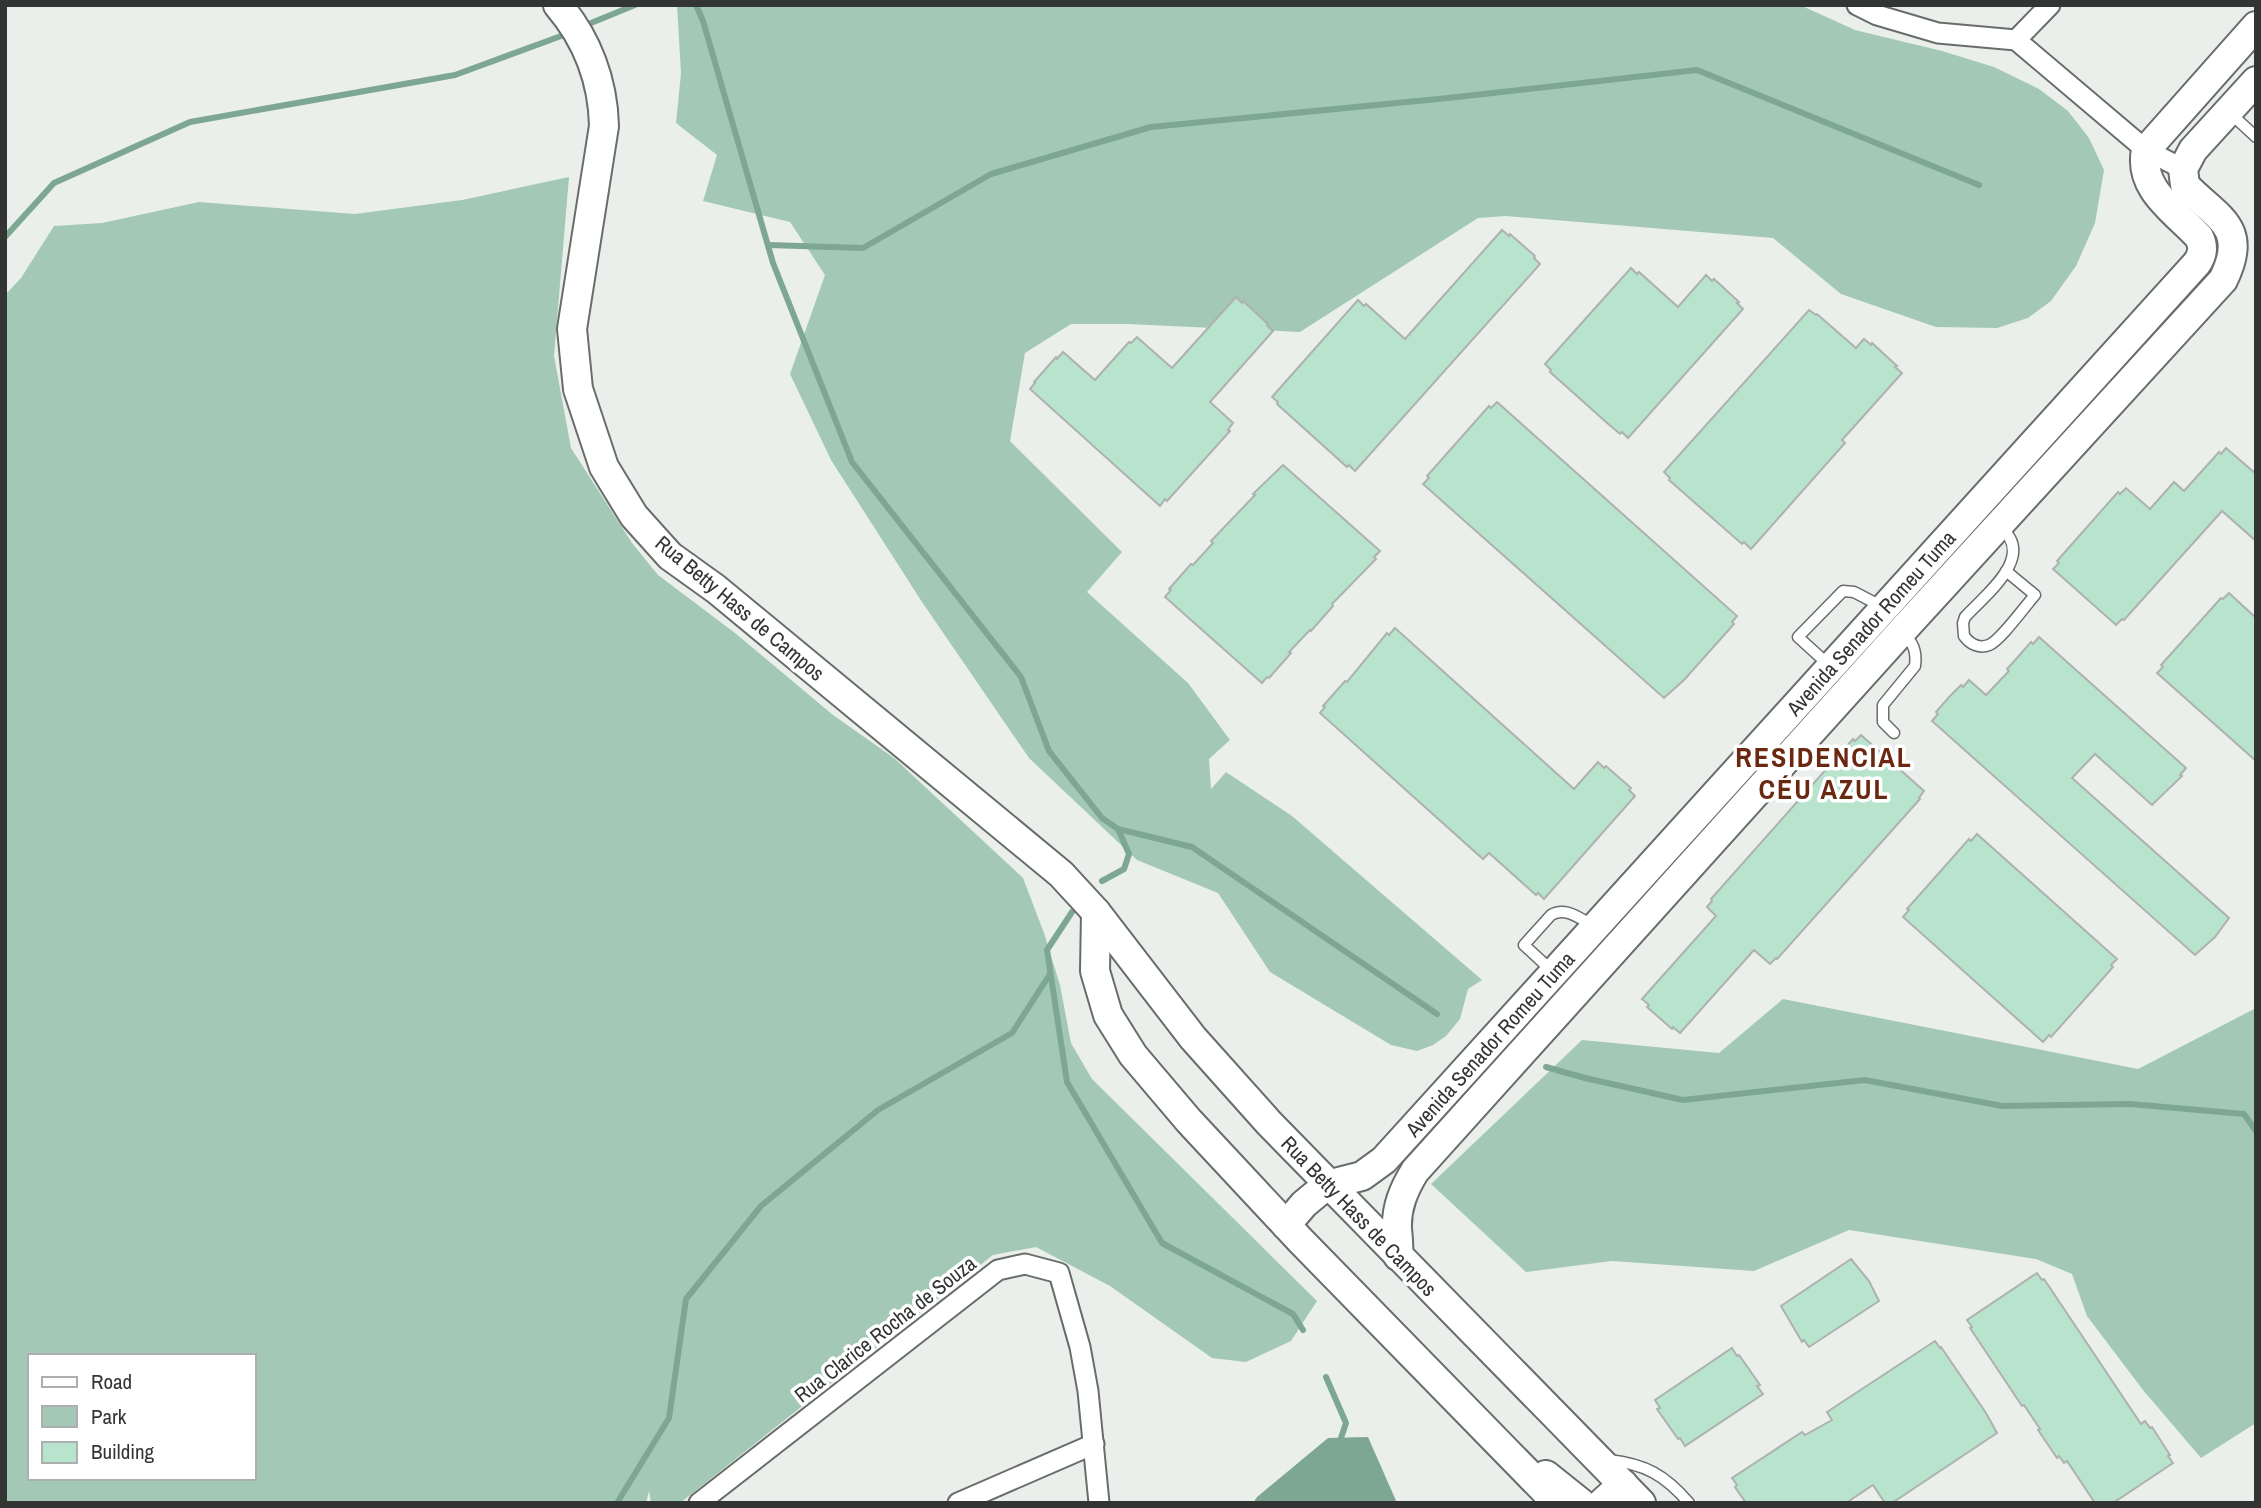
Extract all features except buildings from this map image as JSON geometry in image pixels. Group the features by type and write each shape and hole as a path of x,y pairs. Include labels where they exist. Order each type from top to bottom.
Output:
{"street":[{"name":"Rua Betty Hass de Campos","path":"558,5 589,54 604,107 604,125 572,329 578,389 604,467 634,516 670,556 716,589 1061,874 1096,912 1193,1038 1327,1185 1632,1494"},
{"path":"1857,5 1881,10 1938,33 2016,40 2146,150 2183,169 2193,150 2256,81"},
{"path":"2016,40 2050,5"},
{"path":"2146,150 2256,26"},
{"name":"Avenida Senador Romeu Tuma","path":"1327,1185 1362,1176 1384,1160 2201,257 2203,250 2199,237 2160,198 2149,183 2144,165 2146,150"},
{"name":"Avenida Senador Romeu Tuma","path":"1398,1256 1400,1245 1397,1214 1415,1171 2223,280 2232,256 2229,230 2224,219 2185,185 2183,169"},
{"path":"1096,912 1095,971 1108,1015 1133,1055 1189,1121 1286,1225 1557,1503"},
{"path":"1286,1225 1304,1204 1327,1185"},
{"name":"Rua Clarice Rocha de Souza","path":"699,1503 998,1270 1025,1264 1059,1273 1080,1347 1094,1444 1099,1503"},
{"path":"1476,1418 1581,1503"},
{"path":"958,1503 1094,1444"},
{"path":"1602,1503 1632,1494"}],"lane":[{"path":"2228,112 2256,136"},
{"path":"2000,527 2006,531 2014,545 2013,559 2006,571 1965,617 1962,630 1968,642 1982,647 1989,645 2035,595 2006,571"},
{"path":"1831,667 1798,637 1843,591 1854,592 1884,608"},
{"path":"1894,733 1884,722 1883,705 1915,666 1916,658 1912,643 1901,632"},
{"path":"1554,973 1524,945 1556,912 1567,912 1596,927"},
{"path":"1598,1459 1622,1461 1646,1468 1674,1485 1689,1503"}],"green space":[{"path":"677,5 1800,5 1855,30 1994,67 2039,89 2068,111 2089,138 2104,170 2095,223 2076,266 2051,301 2028,318 1997,328 1936,327 1841,294 1773,238 1506,216 1478,218 1300,332 1071,324 1025,353 1010,441 1122,552 1087,592 1188,683 1230,740 1209,759 1211,789 1226,772 1292,816 1482,980 1468,989 1460,1019 1446,1036 1417,1051 1391,1045 1270,972 1218,893 1137,860 1029,758 922,602 831,460 790,374 825,275 790,222 703,201 717,155 676,123 681,73"},
{"path":"569,177 554,356 571,448 632,543 658,575 735,633 833,715 894,758 1023,878 1060,985 1071,1043 1092,1079 1317,1301 1291,1341 1246,1362 1212,1358 1110,1286 1036,1247 993,1255 680,1503 651,1503 649,1491 646,1503 5,1503 5,295 21,278 54,226 102,223 199,202 355,214 462,200"},
{"path":"1783,999 2138,1069 2256,1008 2256,1423 2201,1458 2143,1390 2087,1316 2072,1274 2036,1259 1849,1230 1754,1271 1612,1261 1526,1272 1431,1184 1582,1040 1719,1053"}],"shaded area":[{"path":"1368,1437 1397,1503 1253,1503 1328,1438"}],"waterway":[{"path":"591,23 635,5"},
{"path":"696,5 703,21 773,263 852,462 1021,677 1049,751 1102,818 1118,829 1129,854 1124,869 1102,881"},
{"path":"5,237 54,183 190,122 455,75 561,36"},
{"path":"768,245 863,248 991,174 1151,127 1697,70 1979,185"},
{"path":"1118,829 1192,847 1437,1014"},
{"path":"1072,912 1047,950 1067,1082 1162,1243 1293,1314 1303,1330"},
{"path":"617,1503 669,1418 686,1299 761,1206 878,1110 1012,1033 1050,974"},
{"path":"1546,1067 1683,1100 1865,1080 2002,1106 2130,1104 2244,1114 2256,1131"},
{"path":"1326,1377 1346,1423 1339,1444"}],"district":[{"name":"RESIDENCIAL CÉU AZUL","path":"1824,773"}]}
